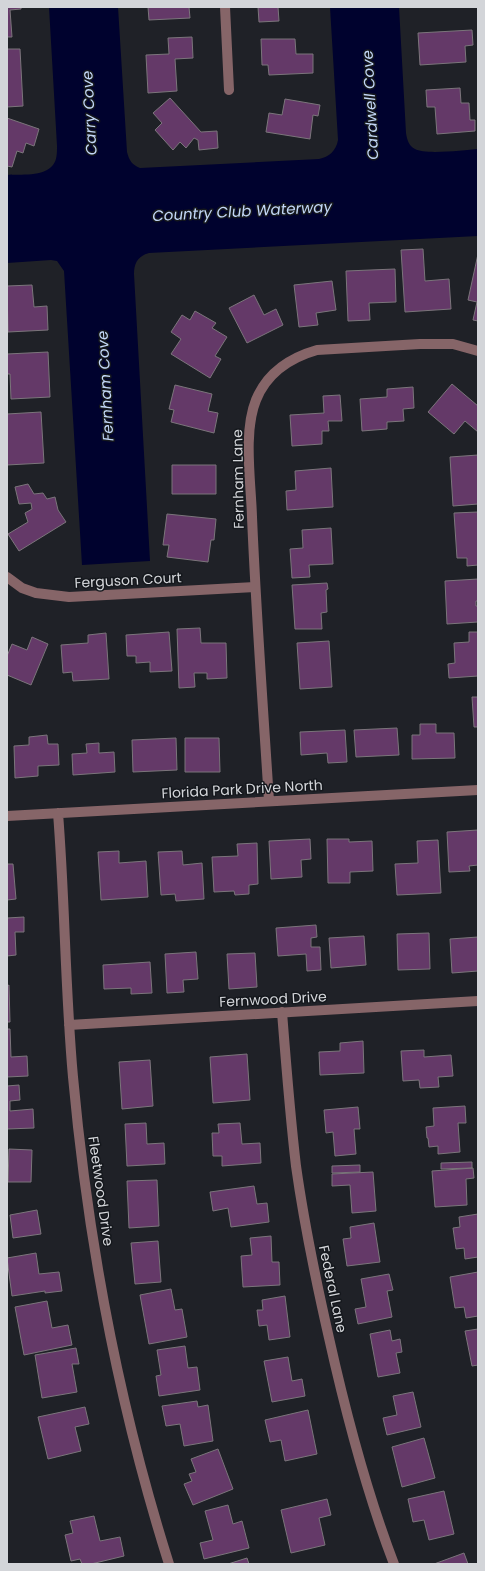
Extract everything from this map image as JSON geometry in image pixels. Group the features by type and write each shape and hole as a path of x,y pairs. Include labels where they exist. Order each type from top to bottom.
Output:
{"street":[{"path":"225,7 228,90"},
{"name":"Fernham Lane","path":"269,801 255,587 249,430 260,390 278,369 290,360 317,350 420,344 453,344 478,351"},
{"name":"Ferguson Court","path":"7,577 22,588 36,593 69,597 255,587"},
{"name":"Florida Park Drive North","path":"7,816 478,790"},
{"name":"Fleetwood Drive","path":"58,813 69,1025 83,1172 102,1293 120,1380 137,1452 169,1564"},
{"name":"Fernwood Drive","path":"69,1025 478,1001"},
{"name":"Federal Lane","path":"282,1012 296,1166 319,1294 354,1437 394,1564"}],"water":[{"path":"49,7 118,7 127,152 131,162 140,168 319,159 332,153 338,140 330,7 399,7 406,133 411,146 420,151 427,152 478,149 478,236 149,253 137,260 134,274 150,561 82,565 64,271 57,261 51,260 7,263 7,175 32,174 44,171 53,165 56,156 57,146"}],"building":[{"path":"7,7 21,7 21,9 10,10 12,37 7,37"},
{"path":"148,7 189,7 190,18 149,20"},
{"path":"258,7 278,7 279,21 259,22"},
{"path":"472,30 473,45 465,46 466,62 420,65 418,33"},
{"path":"192,37 193,58 175,59 177,91 148,93 146,55 169,54 168,38"},
{"path":"261,39 295,39 296,54 313,54 313,73 269,75 268,65 262,65"},
{"path":"7,49 20,49 23,106 7,107"},
{"path":"460,88 461,103 469,103 470,120 475,120 475,131 437,134 435,107 427,107 426,90"},
{"path":"170,98 201,132 217,131 218,148 199,150 198,140 194,138 186,148 180,142 173,150 155,130 162,123 153,113"},
{"path":"285,99 320,105 318,116 313,115 310,139 266,132 269,113 282,115"},
{"path":"7,118 39,129 34,146 26,143 23,153 17,151 12,167 7,166"},
{"path":"423,249 425,281 449,279 451,309 405,312 401,250"},
{"path":"478,254 478,321 473,320 477,302 468,300"},
{"path":"395,269 396,302 369,303 370,320 348,321 346,271"},
{"path":"332,281 336,310 316,313 318,325 299,327 294,285"},
{"path":"32,285 34,307 47,306 48,330 8,332 7,286"},
{"path":"254,295 264,315 276,309 283,325 247,343 229,308"},
{"path":"195,311 216,323 212,328 227,337 215,356 221,359 210,378 171,354 181,339 171,332 182,315 190,320"},
{"path":"48,352 50,397 11,399 10,374 7,374 7,354"},
{"path":"452,384 478,406 478,432 465,421 454,434 428,412"},
{"path":"175,385 212,394 208,411 218,413 214,433 171,422 174,410 169,409"},
{"path":"413,387 414,408 403,409 404,421 387,422 387,429 362,431 360,399 387,397 387,389"},
{"path":"340,395 342,421 328,421 329,431 322,431 322,444 292,446 290,415 324,413 323,396"},
{"path":"41,412 44,463 7,465 7,414"},
{"path":"478,455 478,504 453,506 450,457"},
{"path":"172,465 216,465 216,494 172,494"},
{"path":"331,468 333,507 287,510 286,491 296,490 295,471"},
{"path":"28,484 34,494 43,493 47,499 55,497 58,510 66,522 19,551 8,534 28,522 25,513 32,509 31,503 19,504 15,487"},
{"path":"478,512 478,565 467,566 467,558 457,558 454,513"},
{"path":"167,514 216,519 214,540 211,540 208,562 167,557 169,545 163,545"},
{"path":"331,528 333,564 309,565 310,577 292,578 290,549 303,548 302,530"},
{"path":"478,579 478,601 476,601 476,606 478,606 478,622 447,624 445,581"},
{"path":"327,583 327,612 321,613 322,629 295,629 292,585"},
{"path":"200,628 201,643 226,643 227,678 207,679 207,673 194,673 195,687 179,688 177,629"},
{"path":"169,632 172,671 150,672 150,662 136,663 136,656 127,656 126,635"},
{"path":"469,632 478,632 478,676 449,678 448,664 455,663 454,643 469,642"},
{"path":"106,633 109,679 73,681 72,672 63,673 61,645 88,643 88,635"},
{"path":"32,637 48,644 31,685 7,675 7,656 12,644 27,650"},
{"path":"329,641 332,687 300,689 297,643"},
{"path":"472,697 478,697 478,727 474,727"},
{"path":"420,724 436,724 436,733 454,733 455,758 412,759 412,735 420,735"},
{"path":"397,728 399,755 356,757 354,730"},
{"path":"345,730 347,762 328,763 327,753 301,755 300,732"},
{"path":"47,735 48,744 58,744 59,765 38,766 38,776 15,778 14,746 29,745 29,737"},
{"path":"176,738 177,770 133,772 132,740"},
{"path":"185,738 219,738 220,772 185,772"},
{"path":"99,743 99,753 114,752 115,772 73,775 72,754 87,753 86,744"},
{"path":"478,830 478,865 469,866 470,871 449,872 447,832"},
{"path":"310,839 311,859 301,860 302,877 271,879 269,841"},
{"path":"327,839 349,839 349,842 372,841 373,871 350,872 350,883 328,883"},
{"path":"438,840 441,893 397,895 395,864 418,863 417,841"},
{"path":"257,843 258,884 249,885 249,894 235,895 234,891 214,892 212,857 238,856 237,844"},
{"path":"119,851 119,863 146,861 148,897 101,900 98,852"},
{"path":"182,851 183,865 202,863 204,899 176,901 175,894 161,895 158,852"},
{"path":"7,864 13,864 16,899 7,900"},
{"path":"24,917 24,932 15,932 16,955 7,956 7,918"},
{"path":"316,925 317,937 311,938 311,947 320,947 321,970 307,971 306,954 278,956 276,928"},
{"path":"429,933 430,969 398,970 397,934"},
{"path":"364,936 366,965 331,968 329,938"},
{"path":"478,937 478,971 452,973 450,939"},
{"path":"196,952 198,979 183,980 184,992 167,993 165,954"},
{"path":"255,953 257,987 229,989 227,954"},
{"path":"150,962 152,993 131,994 131,988 104,989 103,965"},
{"path":"9,985 10,1022 7,1022 7,986"},
{"path":"7,1029 10,1029 11,1057 27,1056 28,1076 7,1077"},
{"path":"363,1041 364,1073 320,1075 319,1052 340,1051 340,1043"},
{"path":"424,1050 424,1057 451,1055 453,1076 438,1077 439,1087 420,1088 419,1080 403,1081 401,1051"},
{"path":"247,1054 250,1100 213,1103 210,1057"},
{"path":"150,1060 153,1106 122,1109 119,1062"},
{"path":"19,1085 20,1100 10,1101 10,1111 33,1109 34,1128 7,1129 7,1086"},
{"path":"465,1106 466,1123 458,1123 460,1152 438,1154 438,1146 429,1147 427,1138 426,1127 434,1126 433,1108"},
{"path":"358,1107 360,1129 354,1129 356,1154 335,1156 333,1132 326,1133 324,1110"},
{"path":"146,1123 147,1144 164,1143 165,1164 127,1166 125,1124"},
{"path":"240,1123 242,1144 260,1143 261,1163 222,1166 222,1156 213,1156 212,1133 219,1133 218,1124"},
{"path":"9,1149 32,1150 31,1182 8,1182"},
{"path":"472,1162 472,1168 441,1169 441,1163"},
{"path":"360,1165 360,1172 332,1173 332,1166"},
{"path":"473,1168 474,1178 466,1179 467,1205 435,1207 432,1171"},
{"path":"373,1172 376,1211 352,1213 350,1185 332,1186 332,1174"},
{"path":"157,1180 159,1226 129,1228 127,1181"},
{"path":"254,1186 257,1204 267,1203 269,1222 231,1227 228,1208 213,1211 210,1192"},
{"path":"37,1210 41,1234 13,1238 10,1215"},
{"path":"478,1214 478,1257 465,1259 464,1248 456,1249 453,1228 460,1227 459,1217"},
{"path":"374,1223 380,1262 347,1266 343,1239 351,1238 350,1227"},
{"path":"271,1236 272,1262 279,1262 280,1285 243,1287 241,1256 252,1255 250,1238"},
{"path":"158,1241 161,1282 135,1284 131,1243"},
{"path":"36,1253 39,1274 59,1272 62,1291 45,1293 45,1291 12,1296 7,1258"},
{"path":"478,1272 478,1316 466,1318 464,1307 455,1308 450,1277"},
{"path":"389,1274 393,1290 387,1291 392,1317 358,1324 355,1309 366,1307 361,1279"},
{"path":"171,1289 175,1310 182,1309 187,1337 149,1344 140,1295"},
{"path":"285,1296 290,1337 269,1340 267,1325 259,1326 257,1310 263,1310 262,1300"},
{"path":"47,1301 52,1328 68,1325 72,1345 24,1355 15,1307"},
{"path":"478,1329 478,1365 472,1366 465,1331"},
{"path":"390,1330 392,1341 400,1339 402,1352 396,1353 400,1373 378,1377 370,1334"},
{"path":"185,1346 188,1368 197,1367 200,1390 159,1396 156,1376 161,1375 157,1350"},
{"path":"76,1348 79,1364 72,1364 77,1392 42,1398 35,1355"},
{"path":"288,1357 292,1381 302,1379 305,1396 272,1402 264,1361"},
{"path":"413,1392 421,1427 387,1435 383,1418 397,1415 393,1396"},
{"path":"197,1401 198,1407 208,1405 213,1441 184,1446 180,1424 166,1426 162,1406"},
{"path":"85,1407 89,1424 75,1427 81,1451 48,1459 38,1417"},
{"path":"308,1410 317,1454 285,1461 281,1440 270,1442 265,1420"},
{"path":"424,1438 435,1478 402,1487 392,1447"},
{"path":"218,1449 233,1489 193,1505 184,1484 192,1481 189,1474 196,1472 191,1459"},
{"path":"444,1491 454,1534 429,1540 424,1520 413,1522 408,1499"},
{"path":"327,1499 331,1515 319,1518 325,1545 291,1553 281,1510"},
{"path":"228,1505 233,1524 242,1521 249,1548 204,1559 200,1543 213,1540 205,1511"},
{"path":"94,1516 100,1541 120,1537 124,1556 91,1564 82,1564 80,1559 71,1561 65,1535 73,1533 70,1521"},
{"path":"464,1553 468,1564 434,1564"},
{"path":"247,1558 249,1564 228,1564"}],"water label":[{"name":"Cardwell Cove","path":"370,105"},
{"name":"Carry Cove","path":"89,113"},
{"name":"Country Club Waterway","path":"242,211"},
{"name":"Fernham Cove","path":"105,386"}]}
